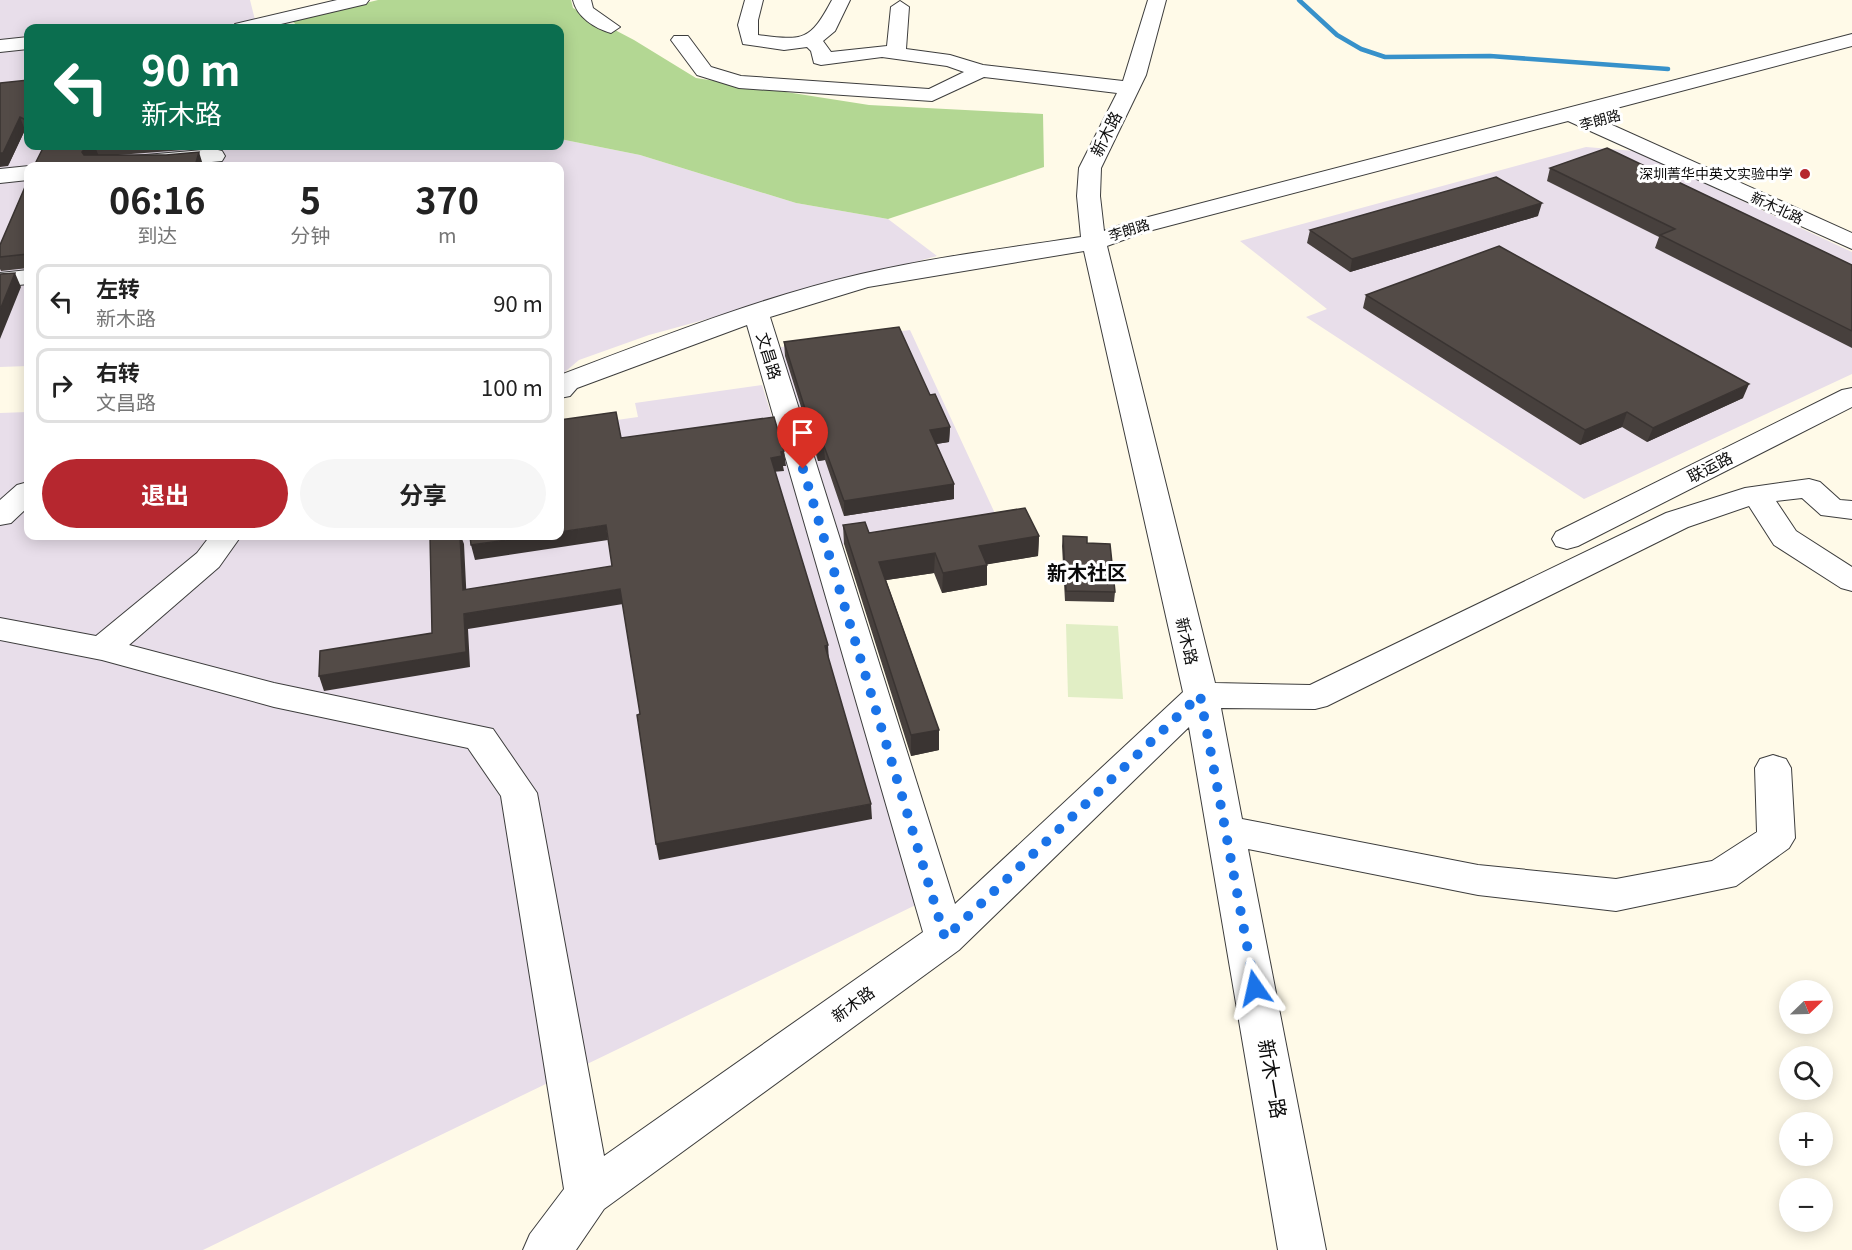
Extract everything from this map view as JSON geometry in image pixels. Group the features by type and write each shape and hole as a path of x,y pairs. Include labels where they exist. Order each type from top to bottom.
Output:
{"street":[{"path":"259,24 360,0"},
{"path":"582,0 585,11 611,27"},
{"path":"754,0 749,11 747,30 750,40 784,44 811,41 825,31 841,0"},
{"name":"新木路","path":"547,1250 588,1194 945,938 1200,695 1101,279 1088,185 1093,160 1130,88 1142,59 1157,0"},
{"path":"896,53 900,7"},
{"path":"681,40 704,71 739,82 932,95 981,71"},
{"name":"李朗路","path":"1095,242 1146,243 1852,40"},
{"path":"811,41 821,49 821,59 882,51 950,61 981,71 1130,88"},
{"path":"0,46 24,43"},
{"name":"李朗路","path":"1095,242 1168,219 1852,52"},
{"name":"新木北路","path":"1587,117 1852,233"},
{"name":"新木北路","path":"1587,117 1852,242"},
{"path":"146,162 214,156"},
{"path":"0,176 24,173"},
{"path":"1089,198 1099,207 1123,216 1168,219"},
{"name":"文昌路","path":"945,938 756,313 863,282 922,269 1095,242"},
{"path":"0,280 24,277"},
{"path":"564,385 567,382 588,374 756,313"},
{"name":"联运路","path":"1568,538 1852,396"},
{"path":"1200,695 1315,697 1677,520 1756,494 1809,488 1832,508 1852,510"},
{"path":"1756,494 1785,538 1852,581"},
{"path":"0,516 24,495"},
{"path":"102,649 208,560 223,540"},
{"path":"0,629 102,649 274,695 480,738 519,793 588,1194"},
{"name":"新木一路","path":"1200,695 1302,1250"},
{"path":"1225,830 1478,880 1616,895 1722,875 1776,838 1773,768"}],"shaded area":[{"path":"0,0 250,0 256,24 24,24 24,150 564,150 564,140 640,155 796,203 888,219 937,256 649,335 579,360 564,373 564,162 24,162 24,366 0,367"},
{"path":"1586,147 1635,151 1852,252 1852,374 1584,499 1306,317 1327,309 1240,241"},
{"path":"910,330 998,520 840,545 774,348"},
{"path":"762,385 924,901 203,1250 0,1250 0,413 24,412 24,540 564,540 564,427 638,417 635,403"}],"green space":[{"path":"378,0 571,0 573,8 634,40 696,78 869,105 1043,114 1044,167 888,219 796,203 640,155 564,140 564,24 295,24 292,21"},
{"path":"1066,624 1118,626 1123,699 1068,697"}],"building":[{"path":"24,80 24,119 20,117 3,153 0,153 0,83"},
{"path":"1607,148 1852,265 1852,331 1660,235 1675,229 1550,168"},
{"path":"42,150 84,150 84,155 166,155 199,152 196,162 36,162"},
{"path":"1496,177 1542,203 1352,259 1310,230"},
{"path":"24,189 24,254 0,257 0,245"},
{"path":"1499,246 1749,384 1653,428 1627,412 1585,430 1366,295"},
{"path":"15,273 0,310 0,274"},
{"path":"899,327 930,395 935,394 950,427 930,430 954,484 844,501 824,446 817,447 784,342"},
{"path":"616,412 621,438 774,417 784,451 781,452 782,456 771,458 828,645 825,646 871,804 656,844 637,715 640,714 620,589 464,614 466,652 319,676 320,651 432,633 430,540 460,540 463,590 612,566 606,525 564,531 564,419"},
{"path":"1025,508 1039,536 979,546 987,565 943,573 935,553 879,562 939,730 911,735 843,525 865,522 869,533"},
{"path":"1063,536 1087,537 1087,543 1110,544 1115,592 1066,591"},
{"path":"470,540 507,540 471,545"}],"waterway":[{"path":"1299,0 1337,35 1361,49 1385,57 1490,56 1668,69"}],"place":[{"name":"深圳菁华中英文实验中学","path":"1805,174"}],"district":[{"name":"新木社区","path":"1087,573"}],"route":[{"path":"803,469 945,938 1200,695 1255,988"}]}
